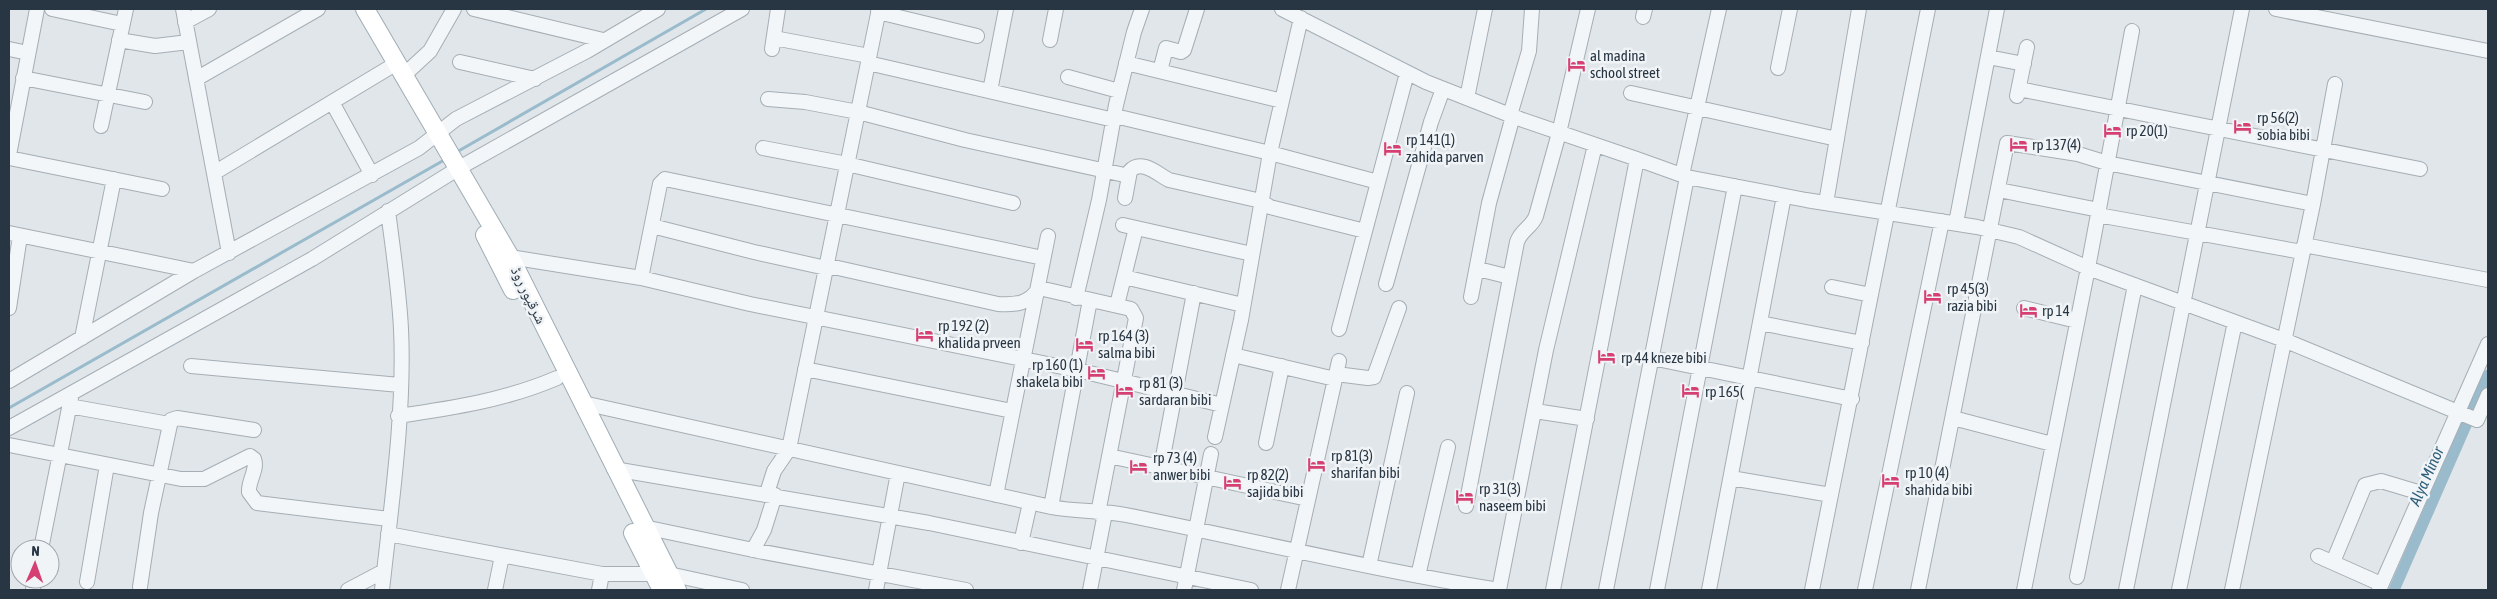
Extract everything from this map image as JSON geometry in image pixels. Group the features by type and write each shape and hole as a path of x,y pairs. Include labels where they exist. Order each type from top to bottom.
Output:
{"main road":[{"name":"شرقپور روڈ","path":"351,9 396,69"},
{"name":"شرقپور روڈ","path":"365,9 434,137 510,256 644,527 662,580"},
{"name":"شرقپور روڈ","path":"452,166 557,378 662,580 677,590"}],"street":[{"path":"36,9 23,78 14,103 9,156 162,189"},
{"path":"52,9 122,24"},
{"path":"101,126 126,9"},
{"path":"209,9 184,16 229,253"},
{"path":"196,79 318,9"},
{"path":"214,173 332,102 430,51 454,9"},
{"path":"474,9 531,14 603,40"},
{"path":"9,381 194,272 420,148 456,119 535,79 658,9"},
{"path":"9,428 70,399 312,259 388,212 452,166 742,9"},
{"path":"778,9 773,44 869,60 990,91 1270,153 1378,182"},
{"path":"990,91 1006,9"},
{"path":"1050,40 1056,9"},
{"path":"1051,507 1077,370 1083,299 1114,118 1126,63 1142,9"},
{"path":"1160,71 1166,48 1181,52 1184,50 1197,9"},
{"path":"1282,9 1443,89 1512,116 1685,176 1784,196 1949,222 2019,237 2088,268 2284,340 2477,420 2488,395"},
{"path":"1467,98 1485,9"},
{"path":"1471,297 1490,203 1529,51 1532,9"},
{"path":"1466,506 1510,277 1520,235 1536,216 1559,132 1588,9"},
{"path":"1606,590 1652,358 1697,108 1719,9"},
{"path":"1778,68 1790,9"},
{"path":"1826,203 1859,9"},
{"path":"1812,590 1852,398 1886,212 1928,9"},
{"path":"1865,590 1988,57 1997,9"},
{"path":"2126,590 2242,9"},
{"path":"2276,9 2337,14 2488,51"},
{"path":"753,550 764,530 774,471 789,449 879,10 977,36"},
{"path":"1215,437 1243,305 1270,153 1301,18"},
{"path":"2024,590 2078,322 2132,31"},
{"path":"119,40 155,46 189,42"},
{"path":"2027,47 2018,93 2118,108 2420,169"},
{"path":"9,49 28,53"},
{"path":"1988,57 2024,64"},
{"path":"460,62 535,79"},
{"path":"1126,63 1282,101"},
{"path":"1339,329 1407,72"},
{"path":"1068,77 1119,91"},
{"path":"23,78 145,102"},
{"path":"2232,590 2313,204 2335,84"},
{"path":"1386,284 1430,122 1443,89"},
{"path":"1631,93 1836,139"},
{"path":"768,99 805,102 858,112 965,140 1033,153 1129,176"},
{"path":"332,102 372,175"},
{"path":"1918,590 1999,190 2005,147 2010,142 2087,156 2107,163 2313,204"},
{"path":"583,403 1030,503 1102,513 1124,514 1295,552 1499,590 1548,341 1594,145"},
{"path":"763,148 847,164 1013,203"},
{"path":"1553,590 1637,159"},
{"path":"1125,198 1131,169 1135,167 1151,169 1169,180 1261,201 1270,207 1365,231"},
{"path":"82,338 114,179"},
{"path":"641,278 660,184 665,179 1043,258"},
{"path":"1657,590 1735,186"},
{"path":"1999,190 2197,233 2303,248 2488,280"},
{"path":"1709,590 1784,196"},
{"path":"382,590 400,385 400,328 388,212"},
{"path":"652,226 826,268 838,268 998,304 1023,303 1030,300 1038,288"},
{"path":"1117,305 1124,278 1129,226 1252,254"},
{"path":"9,308 14,234 194,272"},
{"path":"996,495 1048,236"},
{"path":"510,256 641,278 816,318 1023,361 1077,370 1222,405"},
{"path":"1478,269 1510,277"},
{"path":"1124,278 1243,305"},
{"path":"2077,577 2135,285"},
{"path":"1832,287 1871,294"},
{"path":"1038,288 1117,305 1131,309 1136,316 1109,456 1090,590"},
{"path":"1161,467 1194,293"},
{"path":"1233,355 1282,366 1337,371 1368,378 1374,377 1399,308"},
{"path":"2024,308 2078,322"},
{"path":"2179,590 2235,322"},
{"path":"1760,323 1862,343"},
{"path":"2318,556 2380,587 2488,344"},
{"path":"1652,358 1852,398"},
{"path":"191,366 400,385"},
{"path":"1266,443 1282,366"},
{"path":"805,369 1012,411"},
{"path":"1288,590 1337,371"},
{"path":"398,416 496,400 525,392 557,378"},
{"path":"1368,566 1407,392"},
{"path":"70,399 169,424"},
{"path":"43,539 70,399"},
{"path":"1535,412 1587,419"},
{"path":"140,587 169,424 173,418 254,430"},
{"path":"1953,418 2052,444"},
{"path":"1418,576 1448,447"},
{"path":"10,450 60,455 182,479 204,479 250,456 254,459 256,465 250,479 249,492 257,504 389,519"},
{"path":"1186,584 1211,454"},
{"path":"1109,456 1308,499"},
{"path":"87,582 107,465"},
{"path":"614,468 890,516 1095,558 1186,584 1251,590"},
{"path":"876,590 898,473"},
{"path":"1731,478 1831,495"},
{"path":"2333,562 2365,485 2381,481 2421,493"},
{"path":"1021,543 1030,503"},
{"path":"644,527 753,550 966,590"},
{"path":"388,534 602,574 742,590"},
{"path":"495,590 502,556"},
{"path":"348,590 384,571"},
{"path":"600,590 602,574"}],"waterway":[{"path":"455,153 706,9"},
{"path":"9,408 446,159"},
{"name":"Alya Minor","path":"2394,590 2488,375"}],"place":[{"name":"al madina school street","path":"1576,64"},
{"name":"rp 56(2) sobia bibi","path":"2243,126"},
{"name":"rp 20(1)","path":"2112,130"},
{"name":"rp 137(4)","path":"2018,144"},
{"name":"rp 141(1) zahida parven","path":"1392,148"},
{"name":"rp 45(3) razia bibi","path":"1933,297"},
{"name":"rp 14","path":"2028,310"},
{"name":"rp 192 (2) khalida prveen","path":"924,334"},
{"name":"rp 164 (3) salma bibi","path":"1084,344"},
{"name":"rp 44 kneze bibi","path":"1607,357"},
{"name":"rp 160 (1) shakela bibi","path":"1097,373"},
{"name":"rp 81 (3) sardaran bibi","path":"1125,391"},
{"name":"rp 165(","path":"1691,391"},
{"name":"rp 81(3) sharifan bibi","path":"1317,464"},
{"name":"rp 73 (4) anwer bibi","path":"1139,466"},
{"name":"rp 10 (4) shahida bibi","path":"1891,481"},
{"name":"rp 82(2) sajida bibi","path":"1233,483"},
{"name":"rp 31(3) naseem bibi","path":"1465,497"}]}
